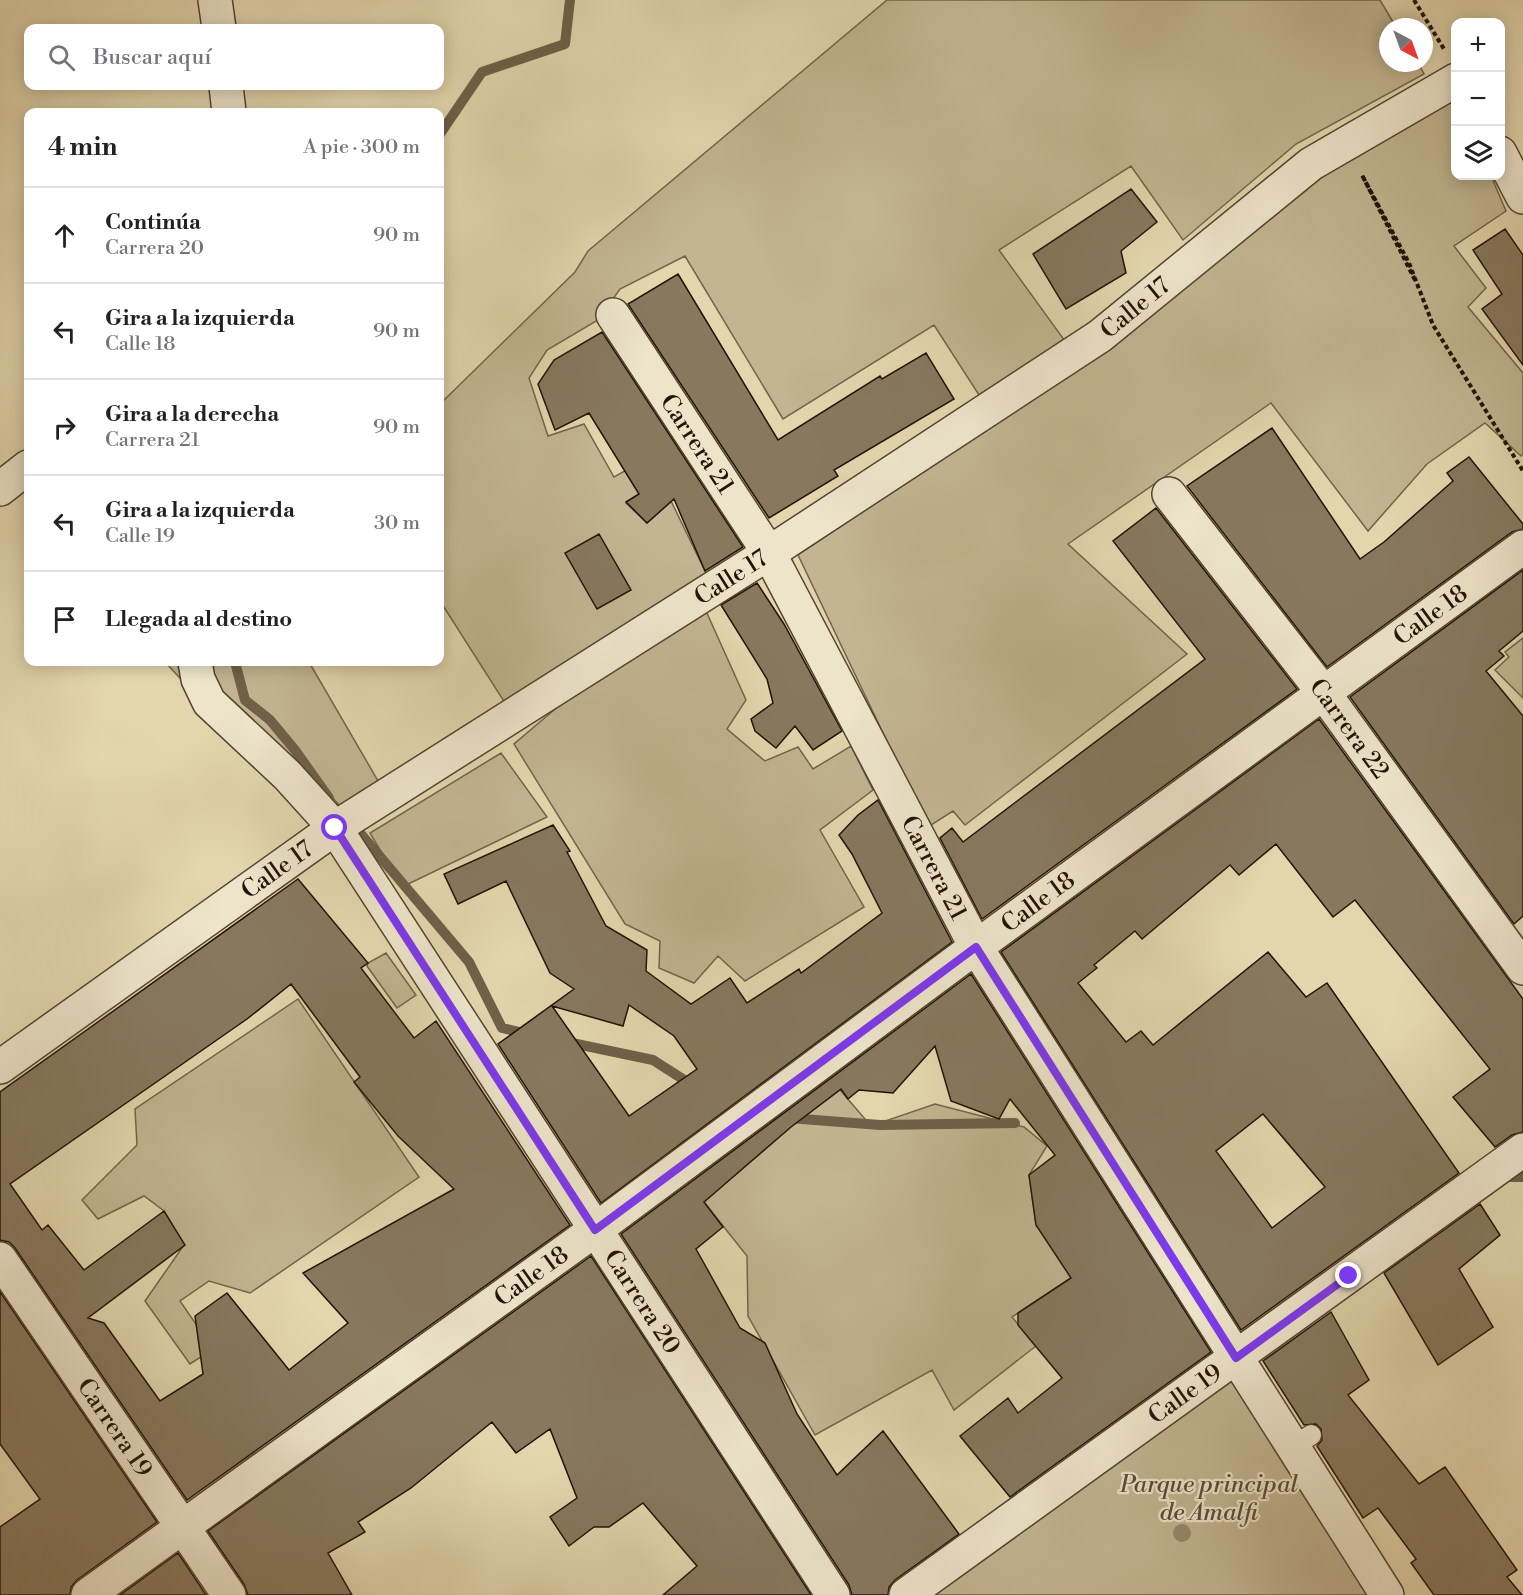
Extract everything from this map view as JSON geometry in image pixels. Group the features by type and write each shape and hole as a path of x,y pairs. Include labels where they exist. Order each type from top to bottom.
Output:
{"street":[{"path":"215,0 218,24"},
{"name":"Calle 17","path":"0,1067 335,828 769,553 1100,336 1311,164 1451,70"},
{"path":"226,90 229,108"},
{"path":"1505,163 1523,197"},
{"name":"Carrera 21","path":"613,315 769,553 976,947 1236,1358 1302,1441 1387,1595"},
{"path":"0,489 24,470"},
{"name":"Carrera 22","path":"1169,494 1323,692 1523,968"},
{"name":"Calle 18","path":"88,1595 595,1230 976,947 1523,547"},
{"name":"Carrera 20","path":"196,666 198,679 209,702 287,775 335,828 833,1595"},
{"name":"Calle 19","path":"906,1595 1236,1358 1354,1283 1523,1150"},
{"name":"Carrera 19","path":"0,1259 181,1528 229,1595"}],"path":[{"path":"1414,0 1451,65"},
{"path":"1415,280 1362,175 1409,263 1433,325 1523,471"}],"green space":[{"path":"887,0 1380,0 1391,18 1379,18 1379,72 1423,72 1424,74 1296,144 1183,240 1131,166 999,250 1065,341 979,395 934,325 783,419 685,256 620,289 598,320 547,350 529,378 548,436 584,424 614,477 648,458 660,479 626,503 647,523 671,501 706,573 700,582 505,703 444,607 444,400 575,272 588,251"},
{"path":"1451,96 1451,180 1493,180 1506,211 1454,246 1486,288 1468,307 1523,373 1523,454 1521,456 1485,423 1427,464 1368,531 1271,403 1068,544 1187,654 965,825 953,811 928,827 798,555 1105,348 1324,169"},
{"path":"706,611 746,700 727,729 765,761 798,747 813,769 851,746 873,790 820,830 864,907 745,981 718,956 694,983 659,968 660,941 625,924 514,744 600,671"},
{"path":"1523,638 1523,698 1495,670 1509,657 1505,652"},
{"path":"169,666 311,666 381,786 345,812 316,778 225,727"},
{"path":"501,753 547,817 402,887 370,833"},
{"path":"386,953 416,995 397,1008 367,966 368,963"},
{"path":"298,999 419,1177 250,1293 209,1281 180,1301 213,1349 190,1364 145,1301 184,1245 164,1211 144,1196 98,1219 82,1200 137,1145 135,1109"},
{"path":"840,1090 871,1126 935,1104 1024,1127 1047,1146 1029,1175 1036,1225 1072,1277 1012,1317 1036,1346 954,1410 932,1370 815,1435 748,1316 747,1256 704,1202 778,1136"},
{"name":"Parque principal de Amalfi","path":"1236,1357 1387,1595 906,1595"}],"building":[{"path":"1131,189 1157,222 1121,251 1126,273 1066,309 1033,254"},
{"path":"1505,229 1523,255 1523,365 1482,309 1502,294 1473,250"},
{"path":"678,274 778,440 880,376 882,379 926,353 954,399 834,470 838,476 769,518 628,304"},
{"path":"602,332 743,547 705,571 674,499 647,523 626,502 639,494 589,413 555,430 538,384 554,360"},
{"path":"1272,428 1360,559 1384,542 1453,481 1447,473 1469,457 1523,524 1523,529 1512,532 1327,667 1187,486"},
{"path":"1156,508 1297,689 982,919 940,838 952,828 963,842 1205,659 1113,541"},
{"path":"599,534 631,590 597,609 565,553"},
{"path":"1523,570 1523,631 1499,651 1504,656 1486,671 1523,716 1523,916 1514,924 1350,697"},
{"path":"757,583 784,624 842,731 813,750 795,726 776,748 755,731 751,719 773,703 767,679 721,605"},
{"path":"1319,719 1523,999 1523,1132 1512,1135 1495,1147 1453,1097 1490,1069 1355,900 1333,917 1276,844 1239,875 1230,865 1142,939 1135,931 1094,965 1097,968 1078,983 1126,1042 1141,1031 1153,1045 1268,952 1306,997 1327,983 1459,1173 1241,1330 1001,952","holes":["1263,1114 1325,1187 1272,1228 1216,1151"]},
{"path":"878,800 952,942 601,1203 498,1044 574,989 550,973 506,881 458,904 444,874 553,825 570,851 567,852 606,926 647,950 646,971 691,1004 730,978 747,1003 799,969 801,973 882,913 852,854 839,835 858,815","holes":["629,1005 674,1036 697,1069 629,1116 552,1006 623,1026"]},
{"path":"298,879 368,963 361,968 414,1038 436,1021 570,1225 187,1500 15,1248 9,1242 0,1240 0,1092","holes":["291,984 360,1077 354,1082 398,1136 454,1189 303,1273 348,1323 289,1370 227,1293 195,1316 203,1374 160,1401 104,1323 88,1318 185,1245 164,1211 84,1270 48,1225 42,1230 10,1184 247,1019"]},
{"path":"971,974 1211,1352 1010,1497 960,1436 1008,1398 1018,1413 1062,1378 1018,1325 1018,1313 1071,1278 1036,1225 1029,1175 1055,1155 1010,1099 999,1119 951,1101 935,1046 893,1093 859,1090 848,1099 841,1089 791,1127 704,1202 723,1227 696,1249 740,1328 765,1343 797,1414 837,1475 883,1431 959,1534 895,1580 889,1587 888,1595 852,1595 849,1585 621,1234"},
{"path":"1480,1204 1500,1235 1459,1269 1493,1327 1438,1365 1384,1273"},
{"path":"591,1256 811,1595 663,1595 697,1566 643,1503 609,1527 594,1527 569,1546 550,1517 577,1498 550,1429 516,1453 492,1422 411,1488 358,1522 365,1532 328,1553 352,1595 248,1595 244,1584 208,1531"},
{"path":"0,1292 157,1522 77,1580 71,1587 70,1595 0,1595 0,1527 40,1499 0,1444"},
{"path":"1331,1312 1369,1380 1348,1395 1419,1484 1445,1467 1517,1570 1507,1577 1522,1595 1434,1595 1411,1563 1416,1559 1378,1508 1363,1518 1317,1446 1322,1440 1321,1429 1316,1424 1304,1425 1263,1361"},
{"path":"178,1553 206,1595 120,1595"}],"waterway":[{"path":"444,128 482,72 565,44 570,0"},
{"path":"236,666 245,700 270,720 295,750 329,798"},
{"path":"360,833 469,962 502,1028 528,1034"},
{"path":"567,1042 653,1060 692,1085"},
{"path":"763,1116 880,1125 1015,1123"},
{"path":"1501,1177 1523,1177"}],"route":[{"path":"335,828 595,1230 976,947 1236,1358 1349,1276"}]}
